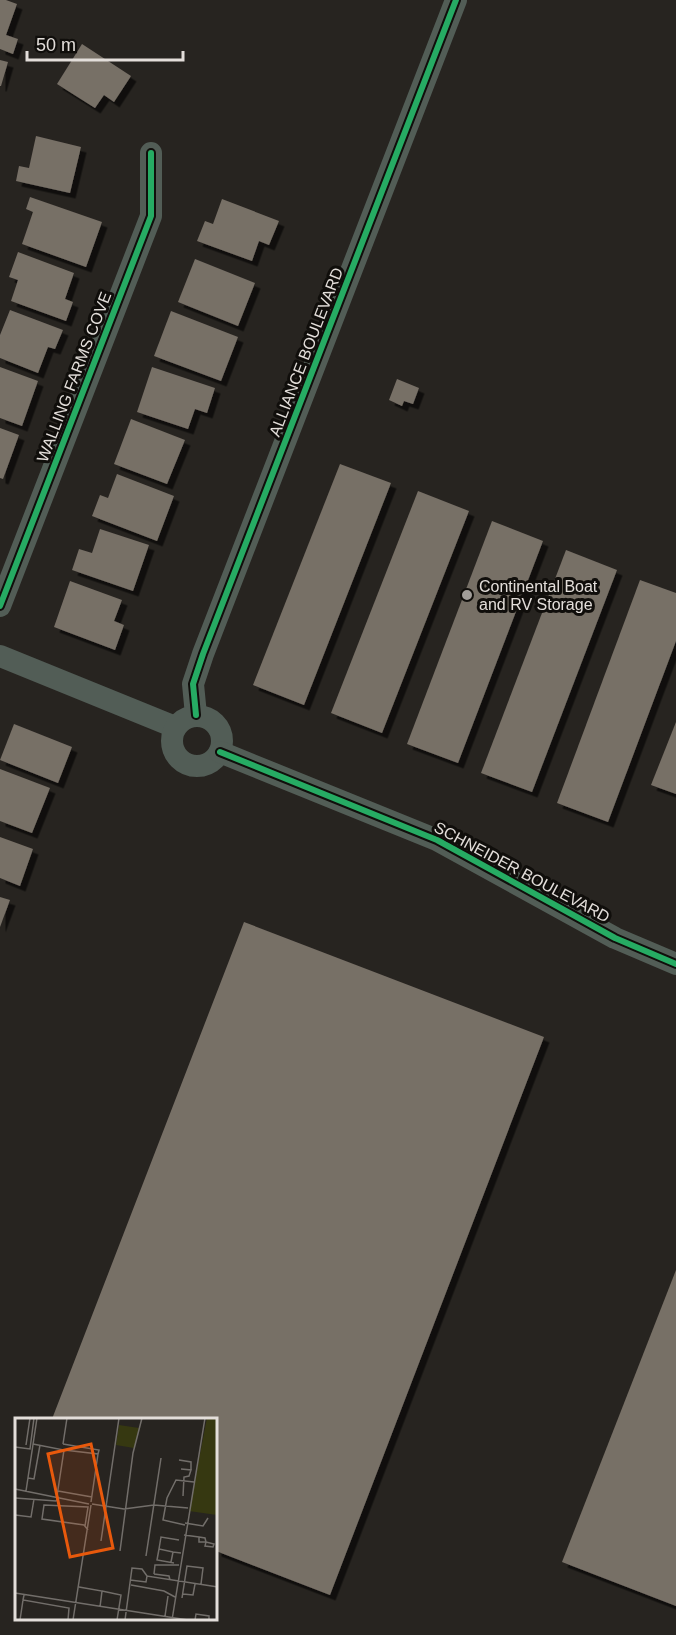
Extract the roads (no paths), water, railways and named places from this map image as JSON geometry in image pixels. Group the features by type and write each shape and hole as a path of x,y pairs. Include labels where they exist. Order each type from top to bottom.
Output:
{"street":[{"name":"ALLIANCE BOULEVARD","path":"196,715 193,684 203,654 456,0"},
{"name":"WALLING FARMS COVE","path":"0,606 151,216 151,153"},
{"path":"0,656 175,727"},
{"path":"196,715 205,717 219,727 222,735 220,752 209,764 201,766 185,764 178,759 171,744 175,727 188,717 196,715"},
{"name":"SCHNEIDER BOULEVARD","path":"220,752 437,840 615,938 676,964"}],"place":[{"name":"Continental Boat and RV Storage","path":"467,595"}]}
